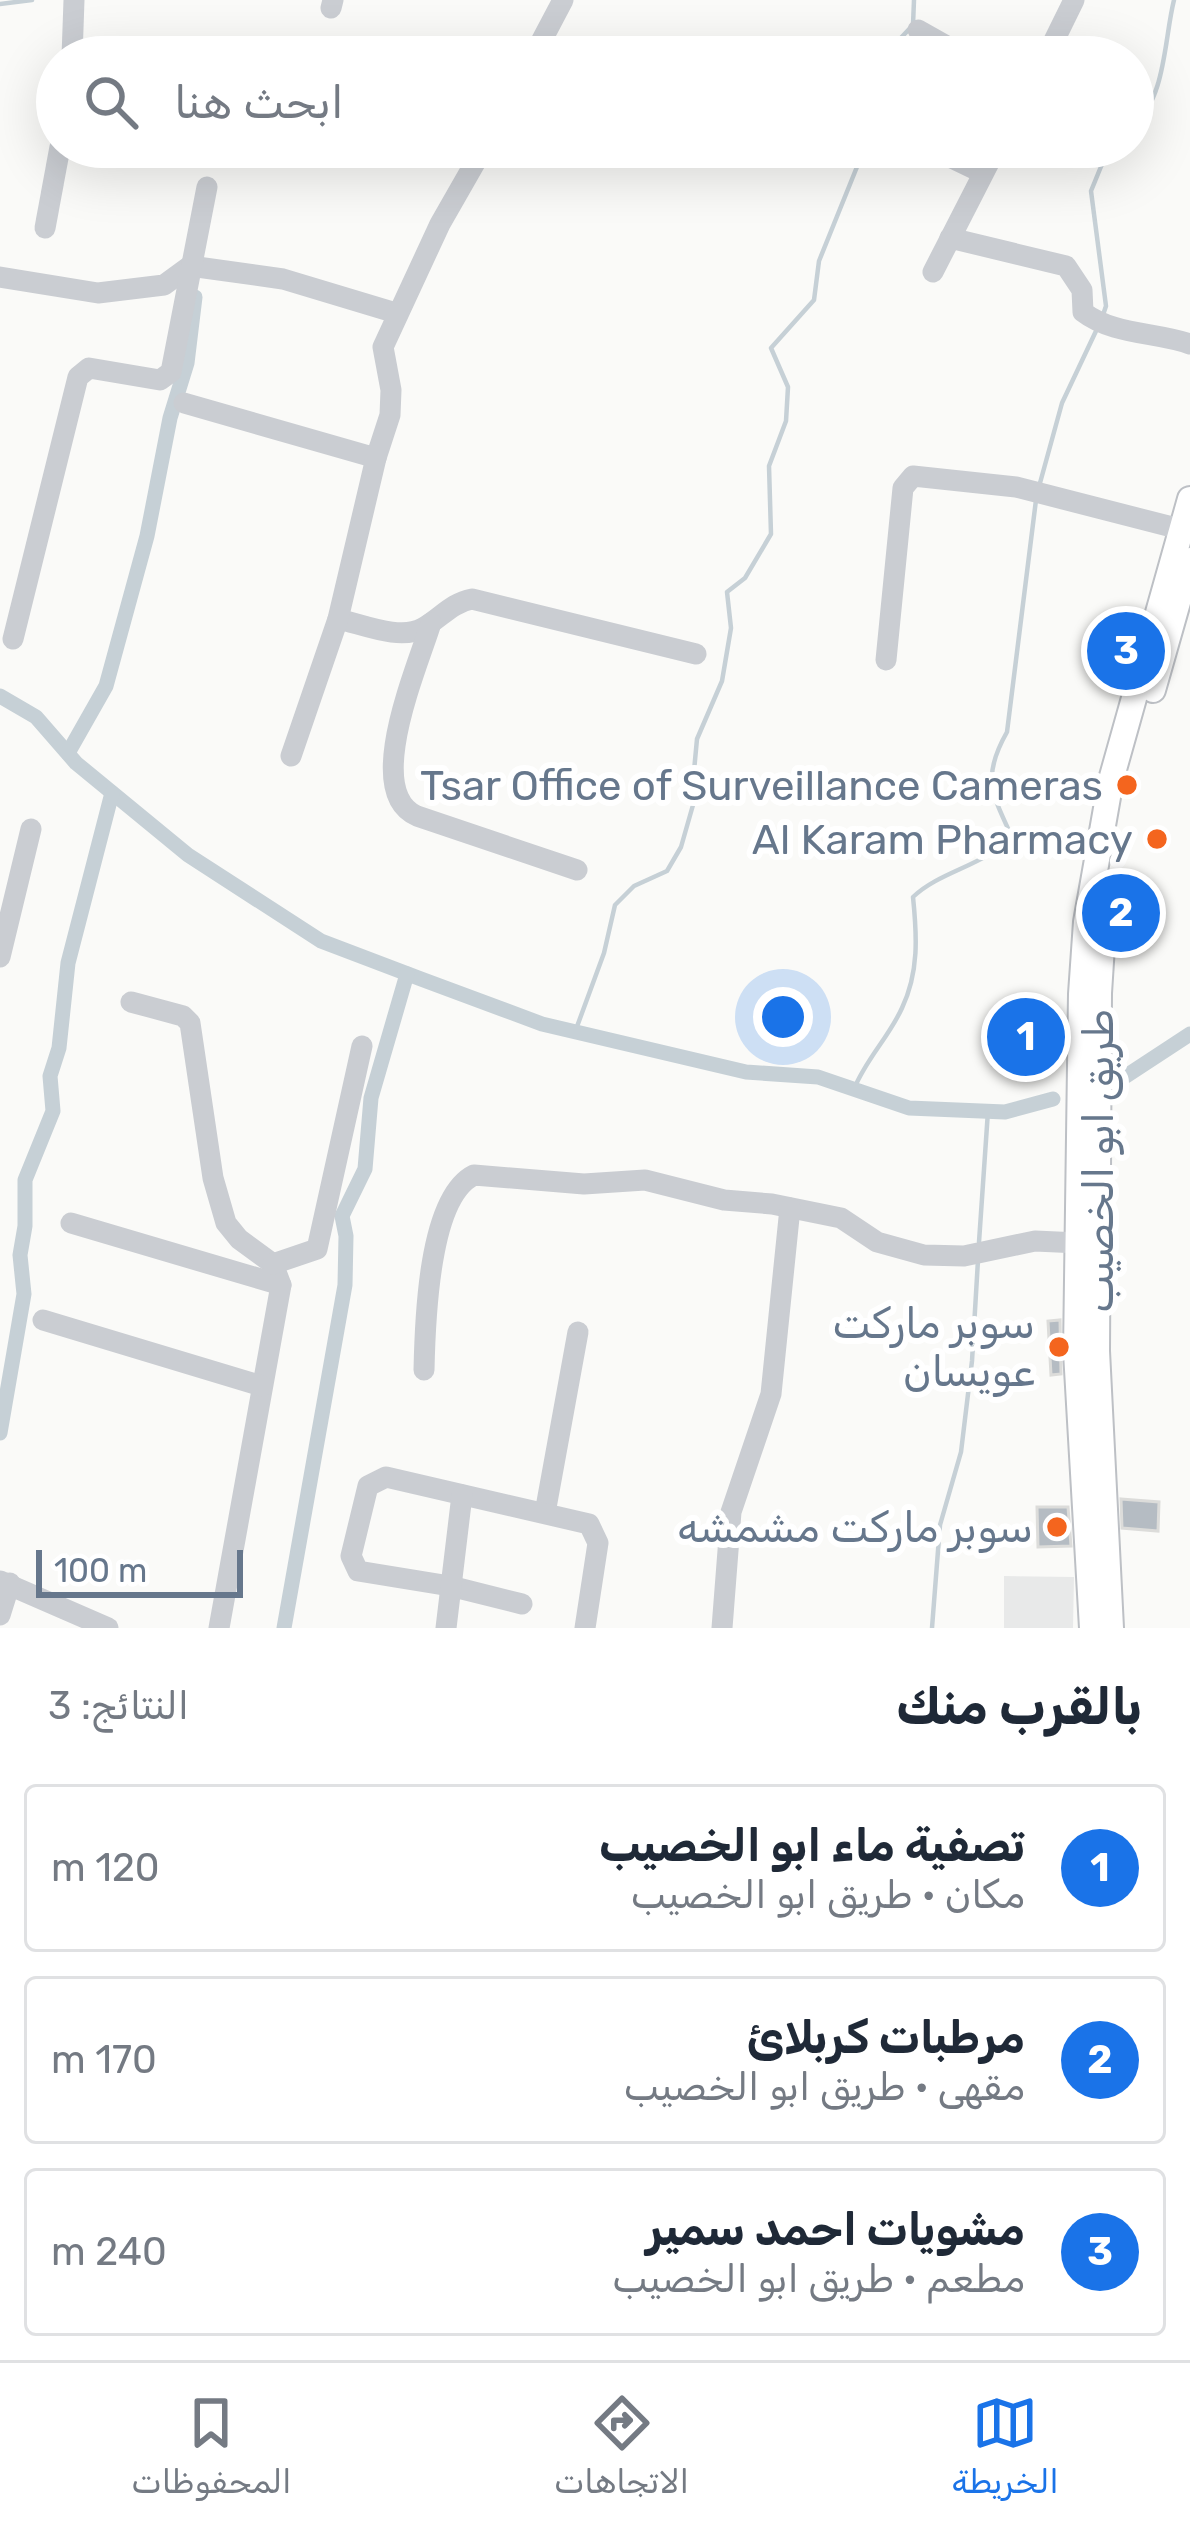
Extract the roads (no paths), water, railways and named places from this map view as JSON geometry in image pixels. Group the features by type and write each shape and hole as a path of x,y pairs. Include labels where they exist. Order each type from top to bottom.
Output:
{"main road":[{"name":"طريق ابو الخصيب","path":"1106,1624 1079,1243 1081,994 1090,886 1111,780 1190,500"},
{"name":"طريق ابو الخصيب","path":"1087,1351 1102,923 1126,783 1190,560"}],"street":[{"path":"73,36 74,0"},
{"path":"544,36 562,0"},
{"path":"1056,36 1074,0"},
{"path":"918,30 929,36"},
{"path":"45,229 56,168"},
{"path":"291,757 338,619 390,416 392,390 383,347 396,313 473,168"},
{"path":"973,168 983,173"},
{"path":"933,272 986,168"},
{"path":"13,639 78,376 89,368 152,379 166,377 173,365 207,188"},
{"path":"950,238 1066,266 1082,290 1083,312 1089,317 1112,327 1190,344"},
{"path":"0,277 98,292 164,285 190,266 283,279 396,313"},
{"path":"184,403 376,458"},
{"path":"886,660 906,481 917,475 1016,487 1180,529"},
{"path":"338,619 407,634 460,601 472,599 696,654"},
{"path":"431,623 393,751 392,782 400,805 417,816 578,870"},
{"path":"0,957 31,829"},
{"path":"131,1002 183,1016 190,1023 213,1178 226,1223 277,1274"},
{"path":"71,1222 277,1274 317,1249 362,1046"},
{"path":"424,1370 431,1254 457,1188 474,1175 584,1184 645,1180 724,1200 841,1218 877,1241 924,1255 964,1256 1035,1241 1079,1243"},
{"path":"722,1628 731,1512 771,1394 790,1208"},
{"path":"219,1628 277,1274"},
{"path":"43,1320 262,1386"},
{"path":"545,1513 578,1332"},
{"path":"522,1604 450,1586 365,1575 352,1564 351,1556 368,1486 386,1477 590,1524 598,1536 585,1628"},
{"path":"446,1628 462,1495"},
{"path":"0,1615 5,1582 108,1628"}],"waterway":[{"path":"0,4 32,0"},
{"path":"903,36 913,25 914,0"},
{"path":"1154,95 1174,0"},
{"path":"575,1032 604,953 615,905 634,886 667,871 681,847 699,784 694,771 697,739 722,681 731,628 727,592 745,578 771,534 769,466 786,421 788,387 771,348 814,300 819,261 857,168"},
{"path":"1100,168 1091,191 1106,306 1103,315"},
{"path":"68,753 106,686 187,363 195,297"},
{"path":"1040,483 1062,403 1096,331"},
{"path":"854,1089 908,994 915,954 913,897 990,854 1011,835 994,795 992,773 1007,732 1036,500"},
{"path":"0,696 36,717 76,763 188,855 321,941 542,1024 746,1072 818,1077 909,1108 1005,1112 1053,1099"},
{"path":"0,1433 24,1294 20,1255 25,1180 53,1111 50,1076 59,1048 68,963 112,793"},
{"path":"284,1628 345,1285 342,1216 365,1169 371,1098 407,974"},
{"path":"1126,1076 1190,1034"},
{"path":"979,1242 988,1111"},
{"path":"932,1628 940,1525 961,1452 978,1260"}],"place":[{"name":"مشويات احمد سمير","path":"1126,651"},
{"name":"Tsar Office of Surveillance Cameras","path":"1127,785"},
{"name":"Al Karam Pharmacy","path":"1157,839"},
{"name":"مرطبات كربلائ","path":"1121,913"},
{"name":"تصفية ماء ابو الخصيب","path":"1026,1037"},
{"name":"سوبر ماركت عويسان","path":"1059,1347"},
{"name":"سوبر ماركت مشمشه","path":"1057,1527"}]}
